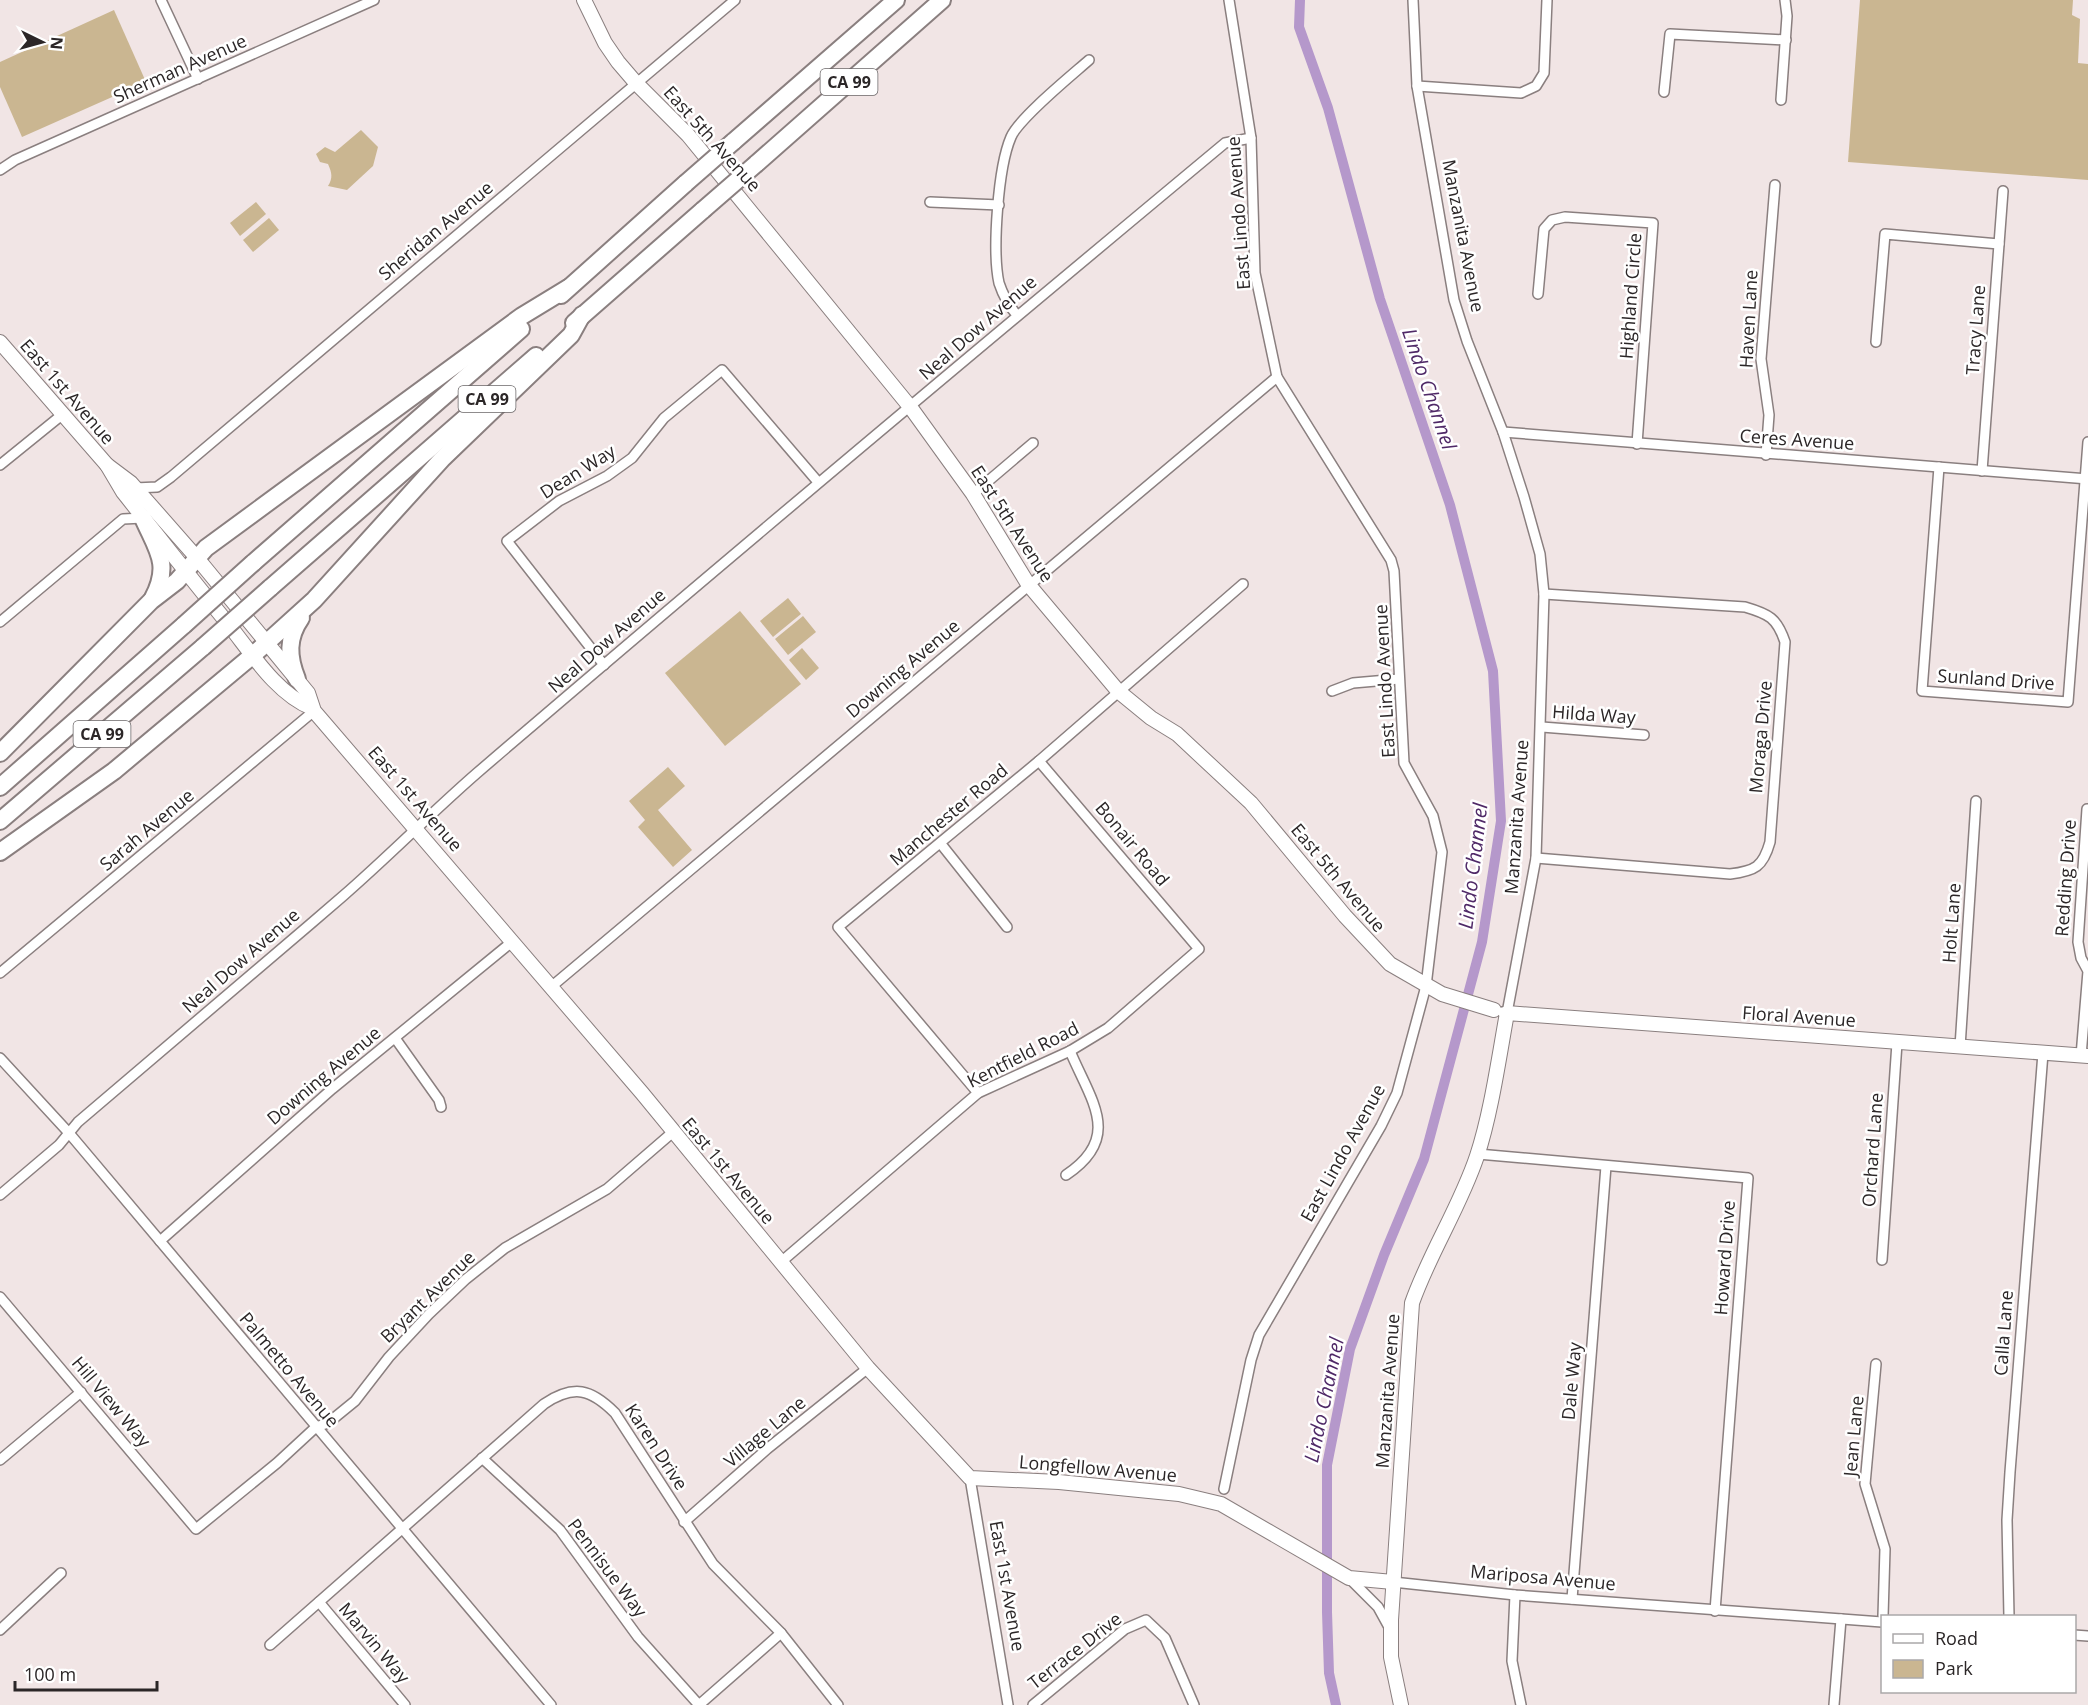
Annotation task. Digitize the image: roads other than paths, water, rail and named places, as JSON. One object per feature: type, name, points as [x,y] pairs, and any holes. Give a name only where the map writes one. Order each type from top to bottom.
[{"type":"highway","name":"CA 99","points":[[0,787],[896,0]]},
{"type":"highway","name":"CA 99","points":[[0,821],[203,648],[942,0]]},
{"type":"highway","points":[[0,753],[207,547],[513,323],[568,288]]},
{"type":"highway","points":[[0,852],[114,771],[253,656],[314,600],[442,459],[572,335],[582,315]]},
{"type":"highway","points":[[150,515],[163,569],[161,582],[151,601]]},
{"type":"highway","points":[[297,679],[290,656],[291,636],[314,600]]},
{"type":"street","points":[[161,0],[198,79]]},
{"type":"street","name":"Sherman Avenue","points":[[0,170],[15,160],[374,0]]},
{"type":"street","name":"East 5th Avenue","points":[[584,0],[605,43],[636,83],[688,135],[910,408],[973,494],[1028,584],[1118,691],[1151,718],[1177,734],[1251,802],[1370,945],[1390,964],[1442,994],[1501,1011]]},
{"type":"street","name":"Sheridan Avenue","points":[[157,487],[735,0]]},
{"type":"street","name":"East Lindo Avenue","points":[[1224,1489],[1251,1360],[1259,1335],[1389,1110],[1405,1066],[1426,986],[1442,852],[1433,816],[1404,763],[1396,582],[1391,560],[1277,377],[1255,273],[1251,138],[1229,0]]},
{"type":"street","name":"Manzanita Avenue","points":[[1401,1705],[1390,1657],[1412,1303],[1424,1270],[1467,1183],[1478,1154],[1501,1011],[1536,858],[1542,727],[1544,594],[1540,554],[1533,527],[1503,432],[1454,300],[1417,86],[1413,0]]},
{"type":"street","points":[[1417,86],[1521,93],[1536,86],[1544,73],[1547,0]]},
{"type":"street","points":[[1781,100],[1786,40],[1785,0]]},
{"type":"street","points":[[1664,92],[1670,34],[1786,40]]},
{"type":"street","points":[[1017,315],[1005,300],[997,270],[1002,174],[1012,135],[1043,102],[1089,60]]},
{"type":"street","name":"Neal Dow Avenue","points":[[0,1195],[69,1133],[78,1122],[343,896],[604,665],[818,482],[910,408],[1017,315],[1225,143],[1251,138]]},
{"type":"street","name":"Haven Lane","points":[[1766,454],[1769,416],[1761,358],[1775,185]]},
{"type":"street","name":"Tracy Lane","points":[[1982,471],[2003,191]]},
{"type":"street","points":[[930,202],[999,205]]},
{"type":"street","name":"Highland Circle","points":[[1538,294],[1544,229],[1552,220],[1565,217],[1653,223],[1637,444]]},
{"type":"street","points":[[1876,342],[1885,234],[1999,244]]},
{"type":"street","name":"East 1st Avenue","points":[[0,342],[150,515],[197,558],[308,693],[313,710]]},
{"type":"street","name":"Dean Way","points":[[604,665],[507,541],[559,501],[607,476],[632,458],[664,418],[722,370],[818,482]]},
{"type":"street","name":"Downing Avenue","points":[[551,987],[1277,377]]},
{"type":"street","points":[[0,465],[63,414]]},
{"type":"street","name":"Ceres Avenue","points":[[1503,432],[2086,479]]},
{"type":"street","points":[[2086,479],[2088,442]]},
{"type":"street","points":[[973,494],[1033,443]]},
{"type":"street","name":"Sunland Drive","points":[[1939,467],[1922,691],[2068,702],[2086,479]]},
{"type":"street","points":[[0,622],[123,519],[150,515],[157,487],[131,493],[123,519]]},
{"type":"street","name":"East 1st Avenue","points":[[150,515],[185,571],[253,656],[279,686],[313,710],[513,941],[868,1368],[970,1478],[1008,1705]]},
{"type":"street","name":"Manchester Road","points":[[978,1093],[838,927],[941,844],[1243,584]]},
{"type":"street","name":"Moraga Drive","points":[[1536,858],[1731,874],[1750,871],[1765,859],[1770,842],[1785,642],[1779,624],[1764,612],[1745,607],[1544,594]]},
{"type":"street","points":[[1332,691],[1353,683],[1399,679]]},
{"type":"street","name":"Sarah Avenue","points":[[0,973],[313,710]]},
{"type":"street","name":"Hilda Way","points":[[1542,727],[1644,735]]},
{"type":"street","name":"Bonair Road","points":[[1039,761],[1199,949]]},
{"type":"street","name":"Holt Lane","points":[[1960,1047],[1976,801]]},
{"type":"street","name":"Redding Drive","points":[[2085,1056],[2088,971],[2080,958],[2078,942],[2087,809]]},
{"type":"street","points":[[941,844],[1007,927]]},
{"type":"street","name":"Downing Avenue","points":[[160,1241],[395,1038],[513,941]]},
{"type":"street","name":"Kentfield Road","points":[[781,1262],[978,1093],[1070,1051],[1127,1013],[1199,949]]},
{"type":"street","name":"Floral Avenue","points":[[1501,1011],[2085,1056]]},
{"type":"street","points":[[395,1038],[439,1100],[441,1107]]},
{"type":"street","name":"Orchard Lane","points":[[1882,1260],[1898,1043]]},
{"type":"street","points":[[1066,1175],[1079,1166],[1093,1151],[1099,1128],[1092,1103],[1070,1051]]},
{"type":"street","name":"Calla Lane","points":[[2009,1615],[2010,1481],[2043,1053]]},
{"type":"street","name":"Palmetto Avenue","points":[[0,1058],[69,1133],[550,1705]]},
{"type":"street","name":"Bryant Avenue","points":[[196,1529],[277,1463],[316,1427],[328,1423],[356,1401],[389,1357],[466,1279],[505,1248],[607,1189],[673,1132]]},
{"type":"street","name":"Howard Drive","points":[[1478,1154],[1748,1178],[1715,1611]]},
{"type":"street","name":"Dale Way","points":[[1572,1599],[1606,1166]]},
{"type":"street","name":"Hill View Way","points":[[0,1297],[196,1529]]},
{"type":"street","name":"Jean Lane","points":[[1876,1364],[1865,1484],[1885,1549],[1883,1615]]},
{"type":"street","name":"Village Lane","points":[[684,1522],[767,1449],[868,1368]]},
{"type":"street","points":[[0,1460],[81,1392]]},
{"type":"street","name":"Karen Drive","points":[[270,1645],[482,1458],[556,1396],[575,1392],[593,1394],[615,1413],[638,1444],[684,1522],[713,1564],[781,1633],[838,1705]]},
{"type":"street","name":"Pennisue Way","points":[[482,1458],[560,1530],[638,1637],[699,1705]]},
{"type":"street","name":"Longfellow Avenue","points":[[970,1478],[1059,1482],[1179,1494],[1221,1504]]},
{"type":"street","name":"Mariposa Avenue","points":[[1221,1504],[1279,1540],[1349,1578],[1515,1595],[1881,1622]]},
{"type":"street","points":[[0,1630],[62,1573]]},
{"type":"street","points":[[1349,1578],[1378,1607],[1391,1631]]},
{"type":"street","points":[[1515,1595],[1512,1661],[1521,1705]]},
{"type":"street","name":"Marvin Way","points":[[318,1602],[405,1705]]},
{"type":"street","points":[[1834,1705],[1841,1619]]},
{"type":"street","name":"Terrace Drive","points":[[1033,1705],[1125,1629],[1146,1620],[1165,1638],[1194,1705]]},
{"type":"street","points":[[699,1705],[781,1633]]},
{"type":"waterway","name":"Lindo Channel","points":[[1300,0],[1299,27],[1328,108],[1380,299],[1450,505],[1493,671],[1501,821],[1482,942],[1424,1159],[1384,1255],[1350,1349],[1327,1465],[1329,1673],[1336,1705]]}]
